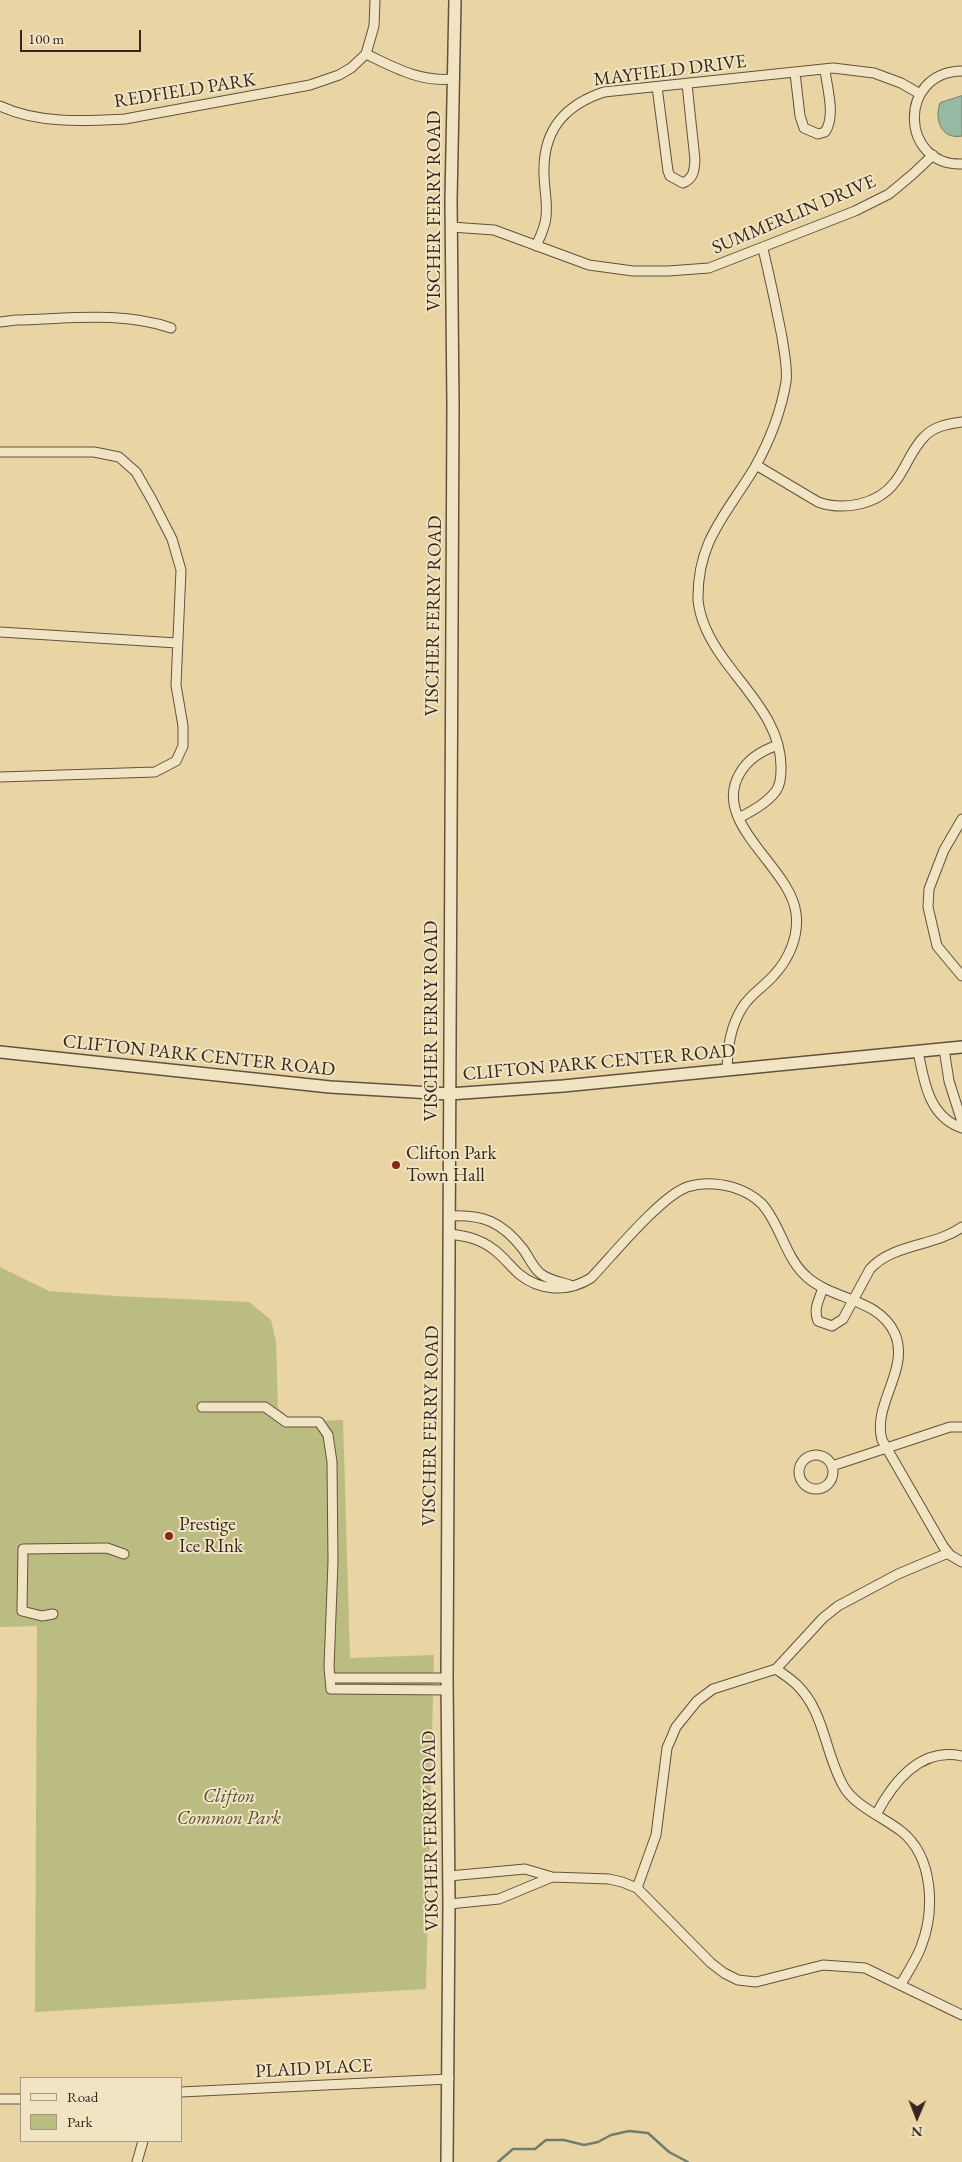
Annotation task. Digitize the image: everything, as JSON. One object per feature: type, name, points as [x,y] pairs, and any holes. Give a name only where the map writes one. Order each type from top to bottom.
[{"type":"street","points":[[375,0],[374,26],[366,54],[409,75],[437,80],[452,79]]},
{"type":"street","name":"VISCHER FERRY ROAD","points":[[447,2162],[449,2079],[447,1684],[453,416],[451,227],[452,79],[455,0]]},
{"type":"street","name":"REDFIELD PARK","points":[[0,106],[40,117],[95,121],[125,119],[310,85],[339,75],[366,54]]},
{"type":"street","name":"MAYFIELD DRIVE","points":[[536,246],[546,217],[544,166],[553,126],[564,114],[584,99],[604,92],[852,69],[874,73],[902,84],[920,94]]},
{"type":"street","points":[[795,73],[800,116],[804,128],[818,134],[825,132],[829,126],[830,106],[825,70]]},
{"type":"street","points":[[962,71],[939,76],[925,87],[914,110],[914,127],[921,142],[933,155],[950,162],[962,164]]},
{"type":"street","points":[[657,87],[668,171],[670,176],[683,183],[691,180],[695,160],[688,84]]},
{"type":"street","name":"SUMMERLIN DRIVE","points":[[451,227],[494,230],[589,265],[633,271],[708,268],[763,249],[855,211],[889,194],[933,155]]},
{"type":"street","points":[[739,818],[753,811],[776,791],[781,779],[782,760],[769,721],[714,647],[701,616],[698,602],[703,553],[714,532],[756,466],[769,438],[786,381],[785,356],[774,294],[763,249]]},
{"type":"street","points":[[0,322],[121,318],[142,319],[171,328]]},
{"type":"street","points":[[756,466],[818,502],[828,506],[853,506],[875,498],[894,483],[913,450],[924,436],[938,426],[962,422]]},
{"type":"street","points":[[0,452],[94,452],[119,458],[136,472],[172,539],[181,570],[176,685],[183,726],[183,746],[176,761],[155,772],[0,777]]},
{"type":"street","points":[[0,632],[177,643]]},
{"type":"street","points":[[727,1069],[730,1034],[736,1019],[754,993],[784,963],[796,930],[794,903],[784,882],[751,841],[739,818],[734,803],[735,780],[744,767],[754,757],[778,745]]},
{"type":"street","points":[[962,819],[944,850],[929,888],[928,907],[937,946],[962,976]]},
{"type":"street","name":"CLIFTON PARK CENTER ROAD","points":[[0,1052],[330,1088],[449,1094],[563,1086],[962,1047]]},
{"type":"street","points":[[944,1049],[949,1081],[962,1116],[962,1122]]},
{"type":"street","points":[[918,1051],[922,1072],[935,1109],[950,1124],[962,1128]]},
{"type":"street","points":[[450,1234],[470,1237],[484,1243],[504,1258],[518,1273],[539,1286],[551,1289],[572,1286],[591,1278],[673,1195],[687,1188],[710,1183],[736,1188],[754,1197],[773,1218],[788,1250],[802,1271],[823,1288],[854,1300],[882,1315],[895,1334],[897,1366],[880,1418],[880,1431],[886,1447],[948,1553],[962,1562]]},
{"type":"street","points":[[450,1216],[478,1216],[488,1219],[510,1234],[540,1273],[550,1279],[572,1286]]},
{"type":"street","points":[[823,1288],[816,1308],[816,1315],[818,1322],[832,1326],[844,1319],[870,1269],[876,1262],[900,1251],[941,1239],[962,1227]]},
{"type":"street","points":[[202,1407],[265,1407],[286,1422],[319,1422],[328,1435],[332,1462],[331,1689],[447,1684]]},
{"type":"street","points":[[832,1466],[950,1427],[962,1427]]},
{"type":"street","points":[[53,1614],[42,1616],[22,1611],[23,1548],[107,1548],[124,1554]]},
{"type":"street","points":[[637,1888],[656,1835],[667,1748],[676,1726],[697,1701],[713,1689],[776,1669],[823,1618],[838,1606],[898,1574],[948,1553]]},
{"type":"street","points":[[776,1669],[797,1684],[808,1698],[824,1730],[838,1777],[848,1794],[862,1805],[877,1813],[912,1842],[920,1856],[927,1876],[930,1898],[928,1922],[921,1948],[901,1984]]},
{"type":"street","points":[[331,1678],[447,1684]]},
{"type":"street","points":[[877,1813],[889,1791],[911,1767],[936,1756],[952,1754],[962,1756]]},
{"type":"street","points":[[449,1876],[526,1870],[552,1877],[609,1879],[622,1882],[637,1888],[711,1962],[724,1973],[738,1980],[756,1982],[823,1965],[865,1968],[962,2015]]},
{"type":"street","points":[[449,1904],[499,1899],[536,1886],[552,1877]]},
{"type":"street","name":"PLAID PLACE","points":[[182,2092],[449,2079]]},
{"type":"street","points":[[0,2099],[20,2099]]},
{"type":"street","points":[[138,2162],[143,2142]]},
{"type":"green space","name":"Clifton Common Park","points":[[0,1267],[49,1291],[249,1302],[271,1320],[276,1342],[278,1408],[294,1422],[343,1420],[350,1658],[434,1655],[426,1989],[35,2012],[37,1626],[0,1627]]},
{"type":"shaded area","points":[[962,96],[962,136],[949,135],[944,132],[939,122],[938,109],[940,103]]},
{"type":"waterway","points":[[498,2162],[513,2149],[535,2149],[546,2140],[564,2140],[584,2145],[598,2142],[611,2135],[629,2131],[648,2133],[669,2152],[688,2162]]},
{"type":"place","name":"Clifton Park Town Hall","points":[[396,1165]]},
{"type":"place","name":"Prestige Ice RInk","points":[[169,1536]]}]
